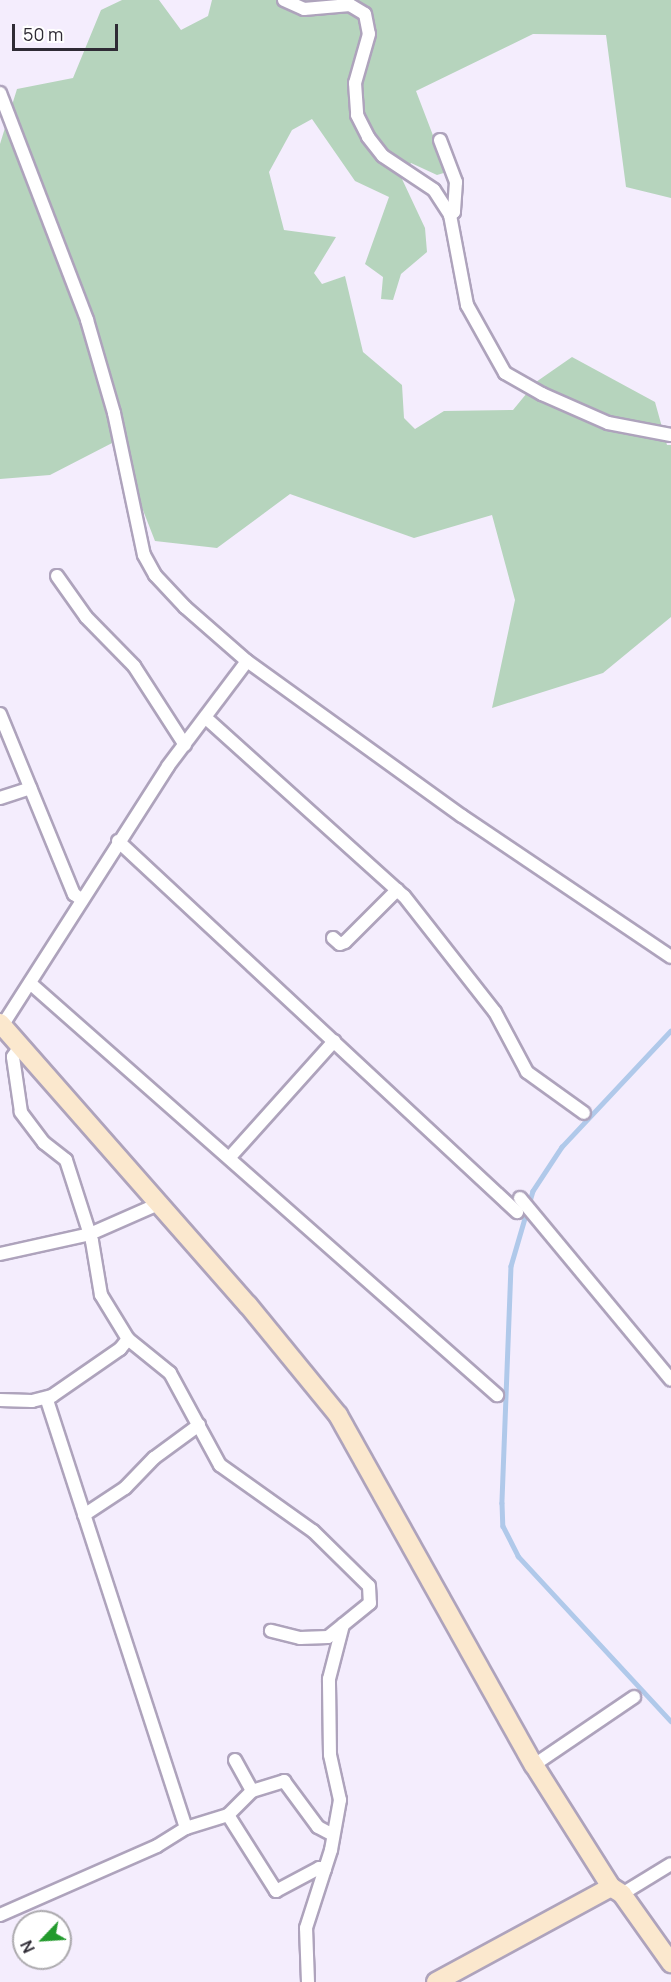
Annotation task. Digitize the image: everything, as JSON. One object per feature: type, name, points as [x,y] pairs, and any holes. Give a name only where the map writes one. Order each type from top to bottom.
[{"type":"street","points":[[284,0],[304,9],[350,5],[365,14],[369,34],[355,83],[357,115],[368,138],[383,156],[434,190],[450,215],[467,305],[505,373],[542,394],[608,423],[671,435]]},
{"type":"street","points":[[0,93],[87,320],[114,413],[144,555],[155,575],[184,607],[247,661],[462,816],[671,957]]},
{"type":"street","points":[[440,140],[456,182],[454,212],[450,215]]},
{"type":"street","points":[[57,576],[86,616],[134,666],[185,745]]},
{"type":"street","points":[[247,661],[118,841],[30,983],[1,1024],[312,1380],[338,1415],[534,1765],[617,1890],[671,1963]]},
{"type":"street","points":[[0,714],[74,894],[82,900]]},
{"type":"street","points":[[206,718],[397,890],[495,1012],[526,1072],[584,1113]]},
{"type":"street","points":[[0,798],[30,788]]},
{"type":"street","points":[[118,841],[517,1212]]},
{"type":"street","points":[[333,938],[340,944],[345,942],[397,890]]},
{"type":"street","points":[[30,983],[230,1157],[497,1395]]},
{"type":"street","points":[[230,1157],[334,1041]]},
{"type":"street","points":[[20,1046],[13,1057],[21,1112],[44,1143],[66,1160],[90,1234],[101,1294],[128,1340],[163,1365],[220,1465],[313,1530],[369,1586],[370,1603],[328,1637],[300,1638],[271,1632]]},
{"type":"street","points":[[520,1197],[671,1380]]},
{"type":"street","points":[[0,1254],[90,1234],[158,1204]]},
{"type":"street","points":[[0,1400],[46,1398],[120,1349],[128,1340]]},
{"type":"street","points":[[46,1398],[186,1828]]},
{"type":"street","points":[[84,1515],[125,1488],[154,1458],[199,1425]]},
{"type":"street","points":[[308,1982],[306,1928],[325,1870],[340,1800],[330,1755],[328,1679],[343,1625]]},
{"type":"street","points":[[534,1765],[634,1697]]},
{"type":"street","points":[[235,1760],[252,1791]]},
{"type":"street","points":[[0,1915],[157,1846],[186,1828],[228,1815],[252,1791],[284,1780],[318,1827],[331,1834]]},
{"type":"street","points":[[228,1815],[276,1891],[319,1868],[325,1870]]},
{"type":"street","points":[[436,1982],[671,1864]]},
{"type":"green space","points":[[122,0],[159,0],[181,30],[208,16],[212,0],[671,0],[671,198],[626,187],[606,35],[533,34],[416,91],[447,172],[437,175],[411,163],[402,179],[425,228],[427,252],[401,274],[393,300],[381,299],[383,277],[365,264],[389,197],[355,181],[312,119],[292,130],[269,172],[284,230],[336,237],[314,273],[322,284],[345,276],[363,352],[402,385],[404,418],[415,429],[444,411],[513,410],[536,382],[572,357],[655,402],[667,445],[671,445],[671,617],[603,673],[492,708],[515,600],[492,515],[414,538],[290,494],[217,548],[155,541],[116,441],[50,475],[0,479],[0,144],[17,89],[73,78],[101,10]]},
{"type":"waterway","points":[[671,1031],[562,1147],[533,1191],[511,1266],[502,1503],[503,1526],[518,1556],[671,1721]]}]
